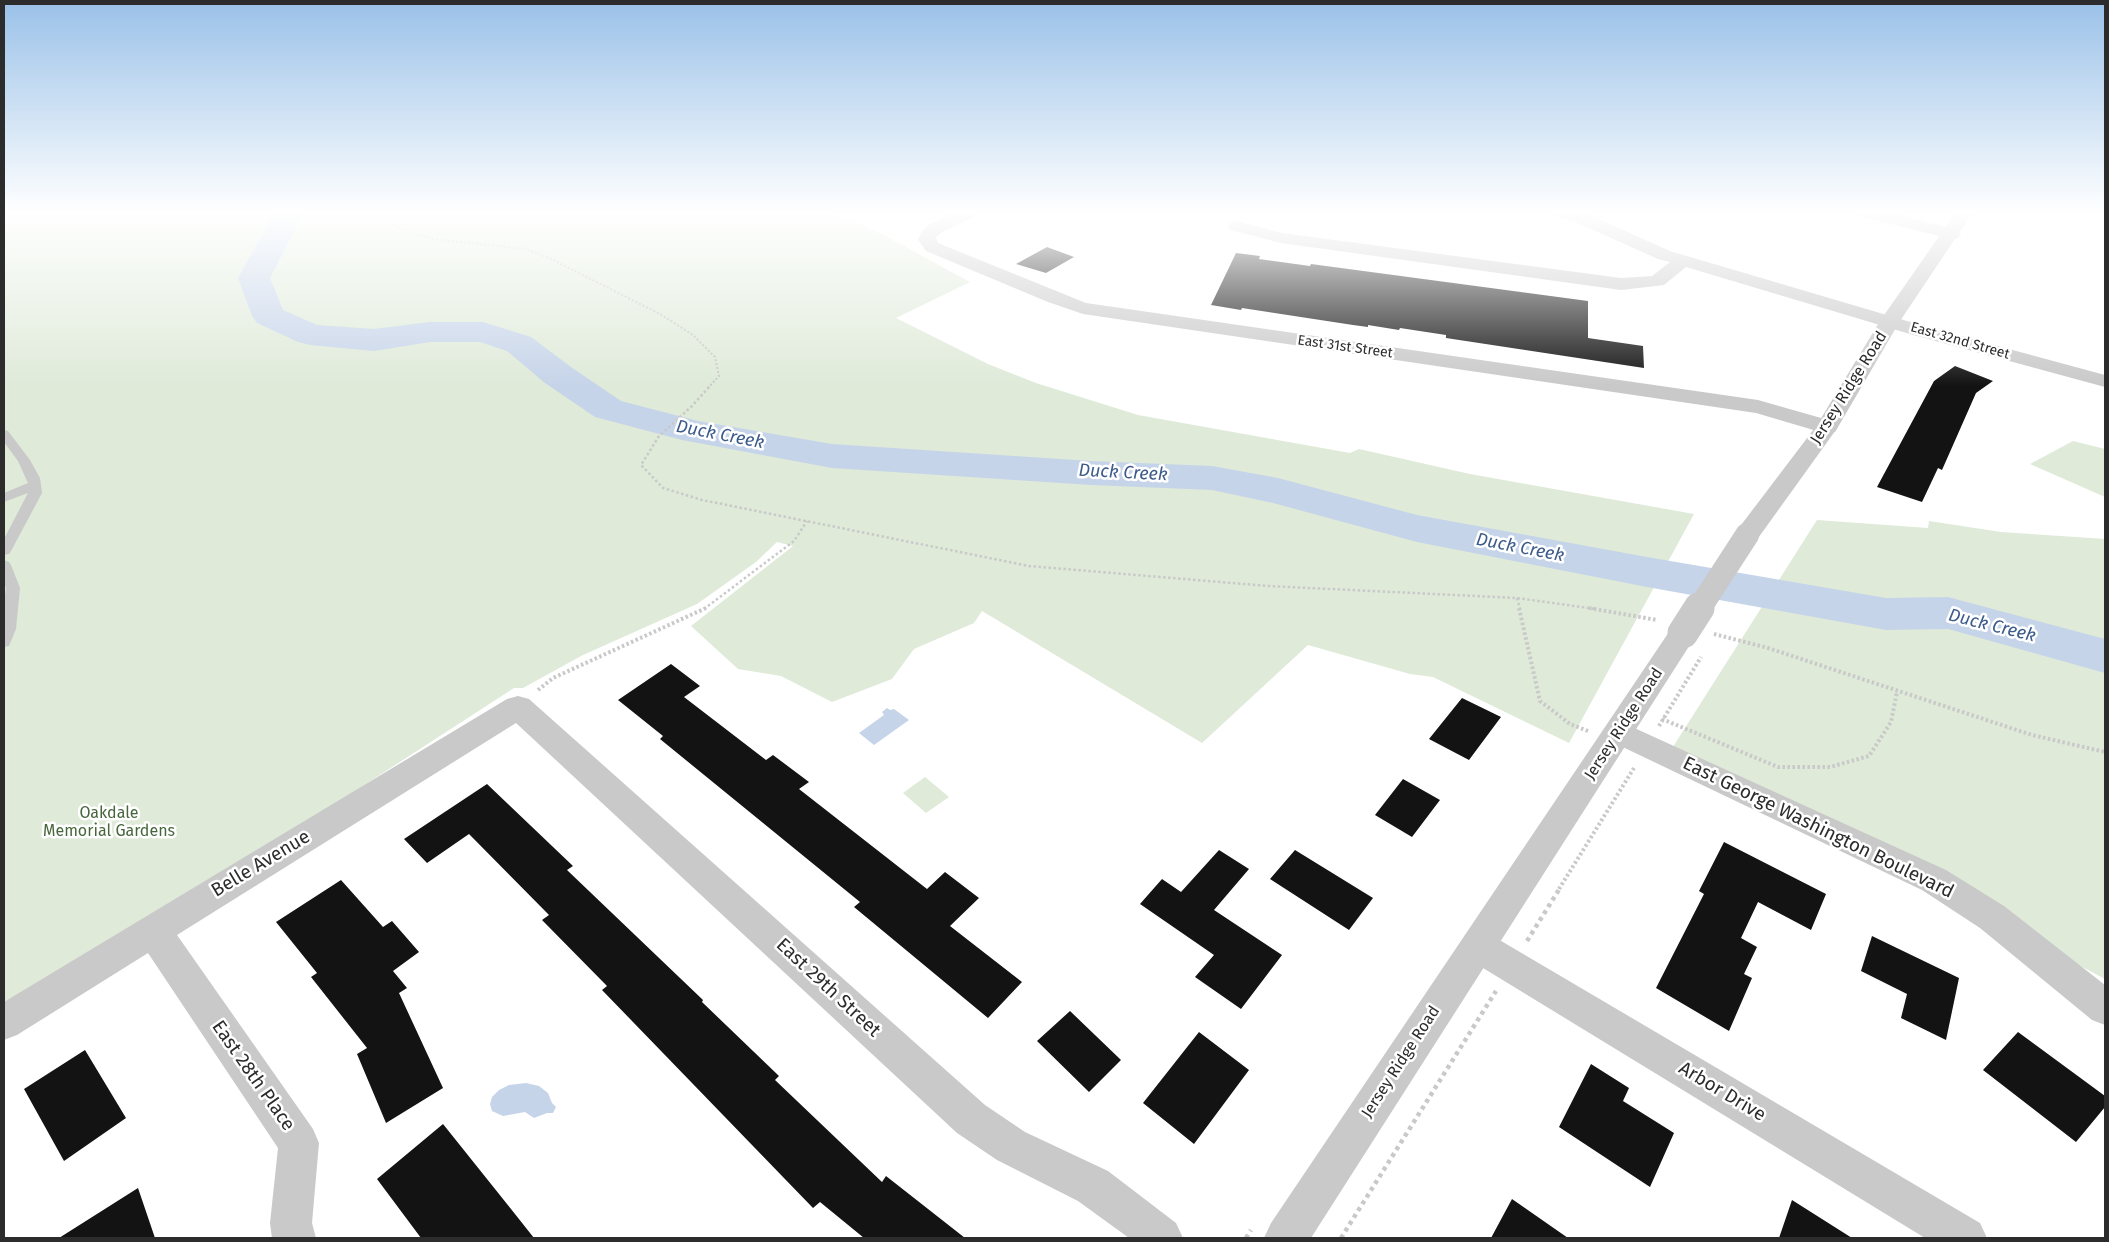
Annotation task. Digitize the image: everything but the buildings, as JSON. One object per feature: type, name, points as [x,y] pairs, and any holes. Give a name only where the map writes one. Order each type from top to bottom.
[{"type":"street","name":"East 31st Street","points":[[989,270],[1083,308],[1758,406],[1827,427]]},
{"type":"street","points":[[1517,270],[1621,284],[1657,281],[1671,270]]},
{"type":"street","name":"East 32nd Street","points":[[1714,270],[2105,382]]},
{"type":"street","name":"Jersey Ridge Road","points":[[1286,1238],[1622,728],[1684,629],[1747,535],[1827,427],[1890,321],[1926,270]]},
{"type":"street","name":"Belle Avenue","points":[[4,1022],[518,706]]},
{"type":"street","name":"East 29th Street","points":[[518,706],[971,1119],[1010,1146],[1093,1186],[1161,1238]]},
{"type":"street","name":"East George Washington Boulevard","points":[[1622,728],[1934,880],[1992,918],[2105,1008]]},
{"type":"street","name":"East 28th Place","points":[[153,930],[299,1143],[291,1223],[294,1238]]},
{"type":"street","name":"Arbor Drive","points":[[1478,946],[1965,1238]]},
{"type":"lane","points":[[4,434],[24,460],[34,478],[35,485],[35,493],[4,551]]},
{"type":"lane","points":[[4,498],[35,485]]},
{"type":"lane","points":[[4,565],[13,588],[8,629],[4,642]]},
{"type":"path","points":[[573,270],[660,314],[693,335],[715,357],[719,376],[692,406],[659,436],[641,465],[663,488],[702,500],[1029,566],[1268,586],[1517,598],[1572,605],[1768,648],[2032,736],[2105,752]]},
{"type":"path","points":[[518,706],[553,678],[705,609],[794,541],[807,521]]},
{"type":"path","points":[[1517,598],[1540,701],[1570,724],[1622,728],[1778,767],[1830,767],[1869,756],[1891,722],[1897,692]]},
{"type":"green space","name":"Oakdale Memorial Gardens","points":[[4,270],[948,270],[970,282],[896,318],[988,364],[1036,383],[1138,415],[1350,453],[1359,449],[1470,474],[1694,514],[1569,743],[1433,677],[1410,674],[1308,645],[1202,743],[982,611],[974,623],[914,649],[892,679],[832,702],[781,676],[738,669],[691,626],[793,546],[777,542],[756,562],[697,604],[583,655],[523,688],[514,688],[261,852],[4,1010]]},
{"type":"green space","points":[[2073,441],[2105,449],[2105,497],[2030,464]]},
{"type":"green space","points":[[1817,520],[1928,528],[1929,521],[2001,532],[2105,539],[2105,979],[1671,750]]},
{"type":"green space","points":[[925,777],[949,797],[926,813],[903,793]]},
{"type":"water","points":[[887,708],[890,710],[894,709],[909,720],[874,745],[859,733],[884,715],[882,712]]},
{"type":"water","points":[[526,1083],[539,1086],[548,1093],[556,1107],[553,1113],[547,1113],[534,1118],[525,1112],[503,1116],[492,1111],[490,1104],[492,1097],[499,1090],[509,1085]]},
{"type":"waterway","name":"Duck Creek","points":[[258,270],[254,278],[269,316],[310,335],[374,340],[430,332],[483,332],[519,344],[558,375],[608,409],[696,432],[832,456],[1091,473],[1212,478],[1278,491],[1417,528],[1647,572],[1886,614],[1948,613],[2105,656]]}]
